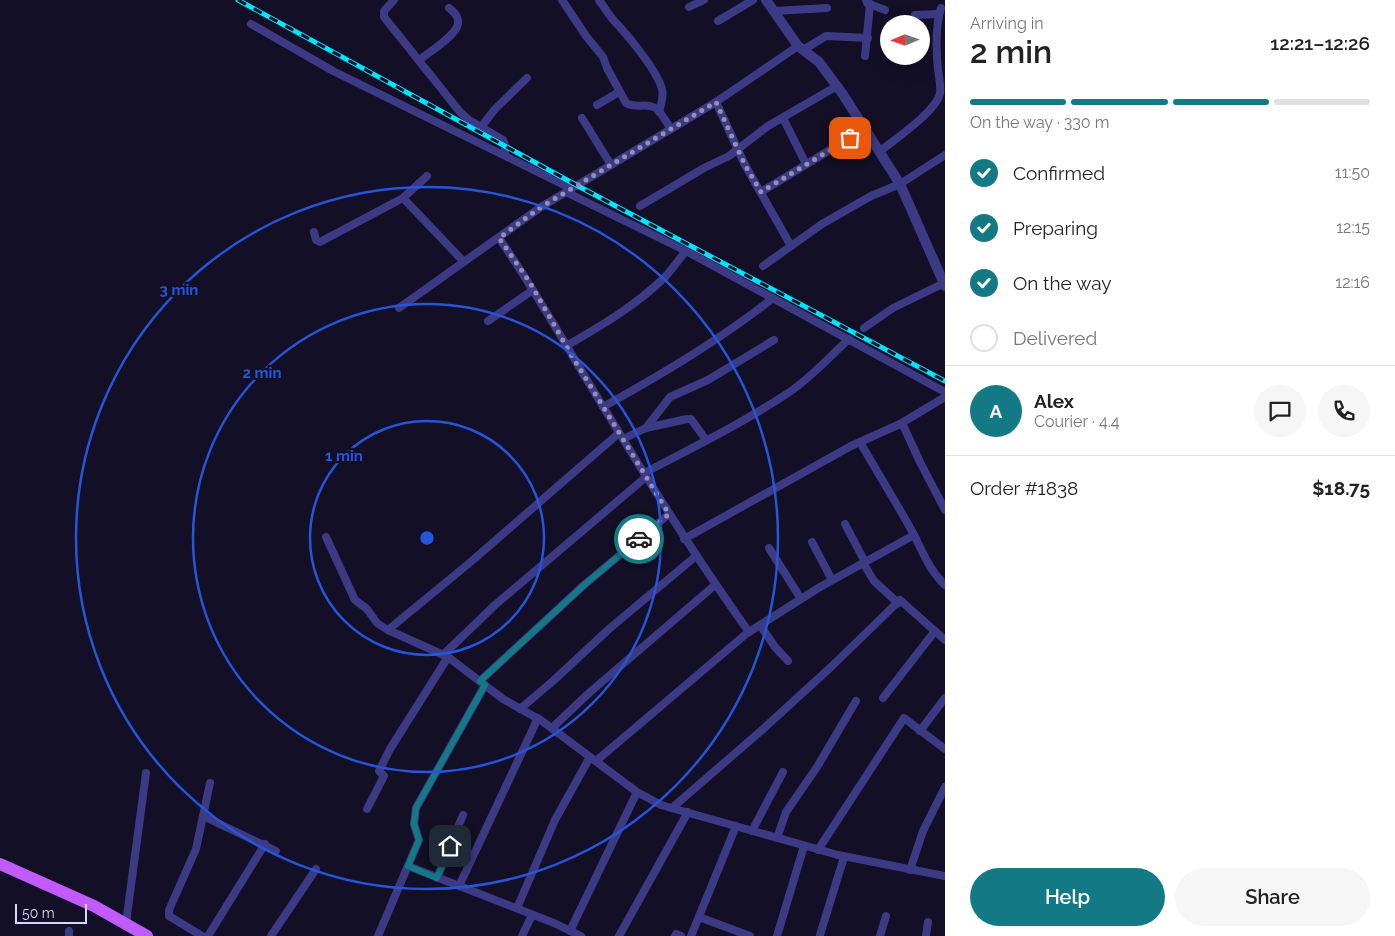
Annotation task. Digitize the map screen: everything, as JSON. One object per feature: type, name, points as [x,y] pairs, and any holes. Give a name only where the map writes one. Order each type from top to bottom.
[{"type":"main road","points":[[0,864],[94,906],[147,936]]},
{"type":"street","points":[[394,0],[384,11],[384,17],[460,112],[503,140],[505,155]]},
{"type":"street","points":[[562,0],[586,36],[603,57],[626,103],[631,106],[650,106],[659,112],[671,130]]},
{"type":"street","points":[[599,0],[617,25],[625,31],[655,73],[662,87],[663,94],[659,112]]},
{"type":"street","points":[[689,7],[704,0]]},
{"type":"street","points":[[718,21],[753,0]]},
{"type":"street","points":[[766,0],[800,48],[819,62],[837,86],[900,184],[944,285],[893,308],[864,328]]},
{"type":"street","points":[[865,56],[868,38],[868,2],[884,10]]},
{"type":"street","points":[[419,60],[456,31],[459,22],[456,14],[449,8]]},
{"type":"street","points":[[774,11],[827,8]]},
{"type":"street","points":[[879,152],[926,114],[935,104],[940,94],[937,35],[941,8],[915,14]]},
{"type":"street","points":[[251,24],[333,71],[505,155],[569,191],[686,250],[945,392]]},
{"type":"street","points":[[399,308],[541,207],[671,130],[800,48],[826,36],[868,38]]},
{"type":"street","points":[[481,127],[495,109],[527,78]]},
{"type":"street","points":[[640,206],[704,168],[729,156],[768,126],[837,86]]},
{"type":"street","points":[[597,105],[619,92]]},
{"type":"street","points":[[716,102],[745,165],[791,246]]},
{"type":"street","points":[[582,118],[612,165]]},
{"type":"street","points":[[783,118],[806,164]]},
{"type":"street","points":[[761,192],[864,129]]},
{"type":"street","points":[[764,266],[840,214],[871,196],[900,184],[945,155]]},
{"type":"street","points":[[314,232],[316,240],[320,242],[403,198],[428,176]]},
{"type":"street","points":[[403,198],[464,262]]},
{"type":"street","points":[[499,238],[534,290],[684,539],[748,632]]},
{"type":"street","points":[[566,346],[638,301],[666,276],[686,250]]},
{"type":"street","points":[[488,321],[534,290]]},
{"type":"street","points":[[603,407],[674,367],[773,298]]},
{"type":"street","points":[[367,809],[384,776],[379,771],[445,656],[502,599],[645,475],[788,393],[803,382],[849,339]]},
{"type":"street","points":[[646,428],[670,397],[708,380],[774,340]]},
{"type":"street","points":[[684,539],[945,397]]},
{"type":"street","points":[[388,630],[621,436],[646,428],[691,419],[706,440]]},
{"type":"street","points":[[902,422],[945,510]]},
{"type":"street","points":[[860,442],[914,535],[925,560],[938,579],[945,585]]},
{"type":"street","points":[[378,936],[419,840],[414,824],[416,808],[482,683],[584,585],[669,514]]},
{"type":"street","points":[[845,524],[874,581],[898,603]]},
{"type":"street","points":[[517,908],[555,820],[593,759],[748,632],[832,580],[914,535]]},
{"type":"street","points":[[326,537],[355,600],[367,609],[377,623],[445,656],[502,699],[538,718],[637,792],[661,805],[818,850],[844,857],[945,876]]},
{"type":"street","points":[[812,542],[832,580]]},
{"type":"street","points":[[769,548],[801,599]]},
{"type":"street","points":[[520,709],[608,630],[696,556]]},
{"type":"street","points":[[552,728],[589,693],[715,585]]},
{"type":"street","points":[[672,808],[762,730],[900,600],[945,640]]},
{"type":"street","points":[[760,625],[775,647],[788,661]]},
{"type":"street","points":[[883,698],[935,632]]},
{"type":"street","points":[[920,731],[945,698]]},
{"type":"street","points":[[778,838],[786,812],[817,767],[856,702]]},
{"type":"street","points":[[459,886],[538,718]]},
{"type":"street","points":[[818,850],[904,718],[945,749]]},
{"type":"street","points":[[752,831],[783,772]]},
{"type":"street","points":[[126,923],[146,773]]},
{"type":"street","points":[[199,935],[169,916],[169,910],[196,849],[210,783]]},
{"type":"street","points":[[910,870],[923,831],[945,787]]},
{"type":"street","points":[[408,866],[517,908],[575,934],[637,792]]},
{"type":"street","points":[[619,936],[688,812]]},
{"type":"street","points":[[437,878],[463,815]]},
{"type":"street","points":[[203,816],[276,851]]},
{"type":"street","points":[[691,936],[736,826]]},
{"type":"street","points":[[208,936],[264,844]]},
{"type":"street","points":[[777,936],[804,846]]},
{"type":"street","points":[[820,935],[844,857]]},
{"type":"street","points":[[271,936],[316,869]]},
{"type":"street","points":[[522,936],[532,915]]},
{"type":"street","points":[[880,936],[886,916]]},
{"type":"street","points":[[699,917],[750,936]]},
{"type":"street","points":[[926,936],[928,922]]},
{"type":"street","points":[[675,936],[676,934],[681,936]]},
{"type":"railway","points":[[238,0],[578,186],[945,381]]},
{"type":"way so far","points":[[639,539],[669,514],[572,356],[529,281],[499,238],[541,207],[716,102],[745,165],[761,192],[850,138]]},
{"type":"route","points":[[450,846],[437,878],[408,866],[419,840],[414,824],[416,808],[485,685],[480,681],[584,585],[639,539]]}]
